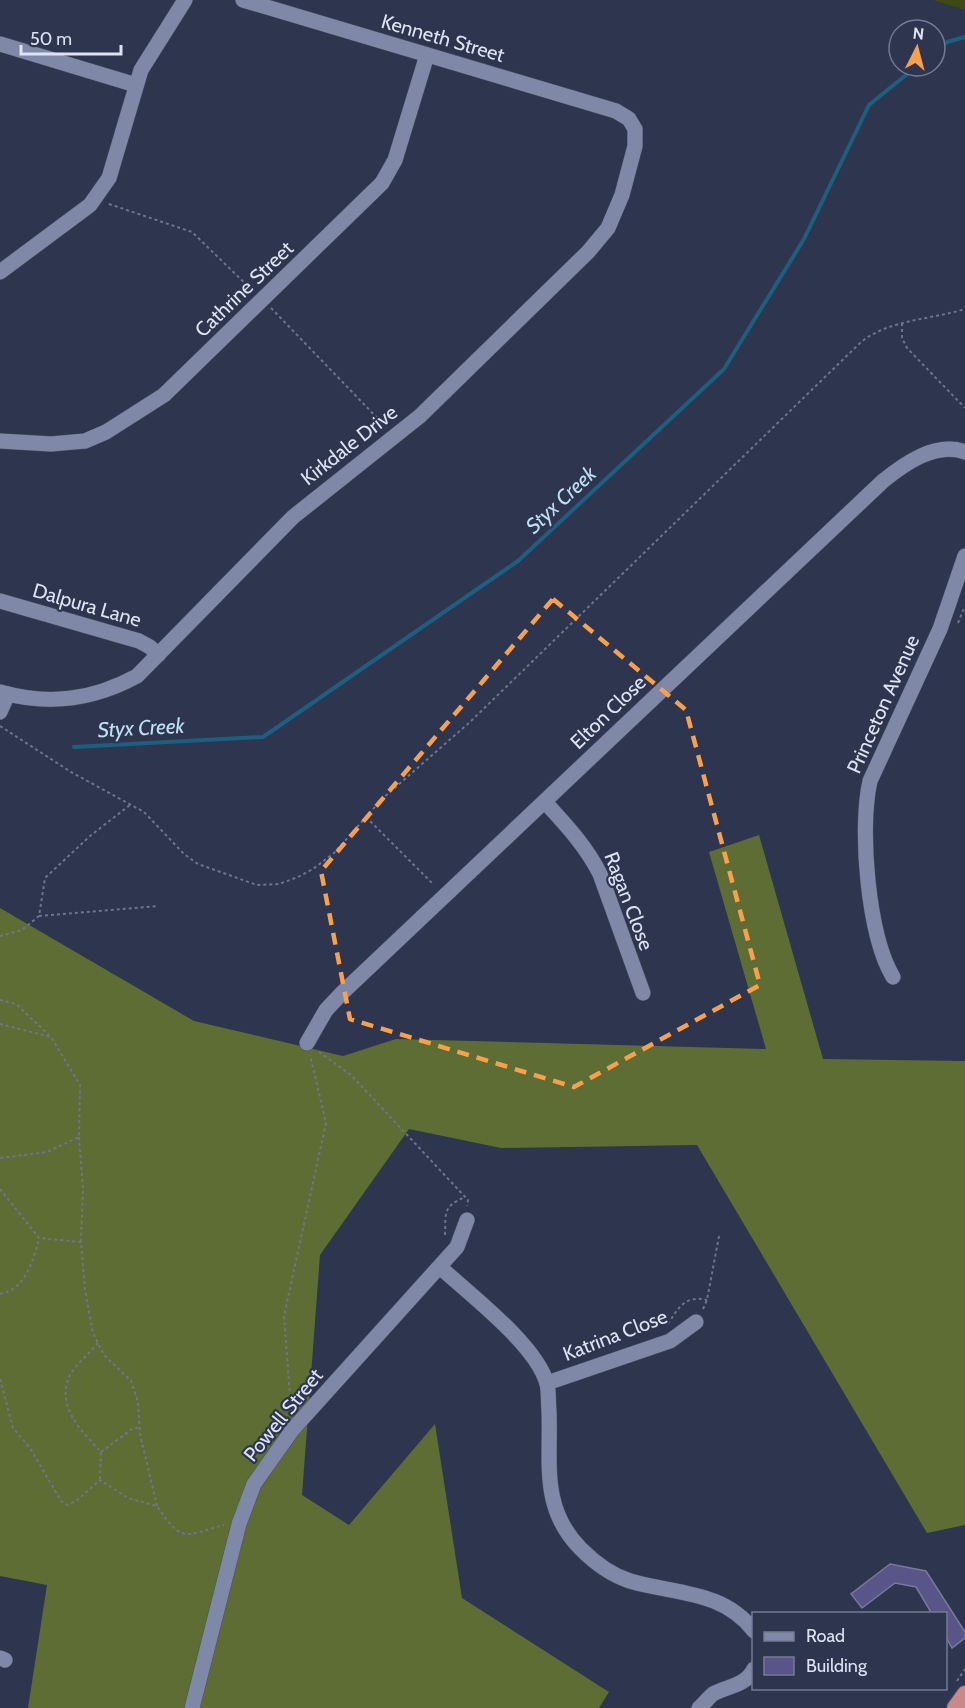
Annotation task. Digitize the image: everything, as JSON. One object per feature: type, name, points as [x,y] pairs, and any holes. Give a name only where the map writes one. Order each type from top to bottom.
[{"type":"highway","points":[[955,1708],[965,1694]]},
{"type":"street","points":[[0,272],[95,199],[109,178],[141,70],[185,0]]},
{"type":"street","name":"Kenneth Street","points":[[243,0],[599,105],[629,119]]},
{"type":"street","points":[[0,44],[136,85]]},
{"type":"street","name":"Cathrine Street","points":[[0,441],[51,444],[85,441],[106,432],[164,395],[374,193],[390,172],[427,55]]},
{"type":"street","name":"Kirkdale Drive","points":[[4,693],[48,702],[110,691],[137,676],[293,517],[394,436],[470,368],[588,252],[608,228],[622,195],[637,137],[629,119]]},
{"type":"street","name":"Elton Close","points":[[307,1043],[326,1010],[883,480],[923,455],[948,449],[965,452]]},
{"type":"street","name":"Princeton Avenue","points":[[893,977],[883,960],[878,939],[864,827],[864,806],[870,781],[940,628],[964,565]]},
{"type":"street","name":"Dalpura Lane","points":[[0,601],[139,641],[150,647],[158,656]]},
{"type":"street","points":[[0,712],[4,693]]},
{"type":"street","name":"Ragan Close","points":[[545,802],[580,840],[600,874],[643,993]]},
{"type":"street","name":"Powell Street","points":[[192,1708],[239,1524],[254,1484],[293,1429],[457,1246],[467,1220]]},
{"type":"street","points":[[440,1267],[513,1333],[533,1358],[547,1383],[548,1473],[551,1499],[563,1526],[579,1548],[602,1567],[630,1581],[703,1595],[727,1607],[746,1621],[752,1630]]},
{"type":"street","name":"Katrina Close","points":[[547,1383],[670,1341],[696,1322]]},
{"type":"street","points":[[699,1708],[714,1694],[730,1688],[750,1676],[752,1671]]},
{"type":"path","points":[[95,199],[192,232],[263,300],[394,436]]},
{"type":"path","points":[[0,726],[71,772],[151,817],[194,862],[246,883],[262,886],[284,882],[314,869],[334,853],[391,790],[470,722],[860,343],[880,329],[936,318],[965,309]]},
{"type":"path","points":[[902,323],[902,338],[906,348],[965,408]]},
{"type":"path","points":[[953,629],[965,606]]},
{"type":"path","points":[[39,916],[45,878],[90,836],[130,804]]},
{"type":"path","points":[[366,817],[438,888]]},
{"type":"path","points":[[0,936],[22,930],[39,916],[158,906]]},
{"type":"path","points":[[0,1000],[16,1004],[51,1037],[80,1085],[79,1137],[83,1189],[81,1242],[85,1290],[93,1333],[104,1355],[131,1381],[138,1402],[140,1427],[157,1506],[172,1528],[193,1536],[214,1528],[239,1524]]},
{"type":"path","points":[[0,1024],[51,1037]]},
{"type":"path","points":[[293,1429],[284,1316],[326,1123],[307,1043]]},
{"type":"path","points":[[307,1043],[351,1074],[468,1200],[467,1220]]},
{"type":"path","points":[[0,1158],[47,1152],[79,1137]]},
{"type":"path","points":[[0,1189],[39,1238],[81,1242]]},
{"type":"path","points":[[696,1322],[707,1300],[719,1236]]},
{"type":"path","points":[[0,1294],[10,1292],[28,1274],[39,1238]]},
{"type":"path","points":[[665,1329],[685,1300],[692,1298],[707,1300]]},
{"type":"path","points":[[0,1379],[13,1428],[30,1448],[61,1500],[67,1505],[76,1501],[100,1480],[101,1452],[73,1421],[65,1398],[70,1375],[98,1343]]},
{"type":"path","points":[[101,1452],[132,1429],[140,1427]]},
{"type":"path","points":[[100,1480],[128,1498],[157,1506]]},
{"type":"highlighted area","points":[[553,599],[686,710],[760,985],[574,1087],[350,1019],[321,871]]},
{"type":"green space","points":[[933,0],[965,0],[965,10]]},
{"type":"green space","points":[[759,835],[823,1059],[965,1061],[965,1525],[927,1533],[697,1145],[501,1148],[409,1129],[320,1255],[302,1495],[349,1525],[435,1424],[462,1598],[609,1692],[599,1708],[28,1708],[47,1585],[0,1576],[0,908],[194,1021],[343,1056],[396,1039],[766,1049],[709,852]]},
{"type":"building","points":[[890,1564],[926,1571],[965,1632],[965,1638],[952,1648],[947,1639],[947,1612],[931,1612],[916,1587],[895,1583],[862,1608],[851,1594]]},
{"type":"waterway","name":"Styx Creek","points":[[947,42],[965,37]]},
{"type":"waterway","name":"Styx Creek","points":[[74,747],[263,737],[518,561],[724,369],[804,239],[869,105],[902,78]]}]
